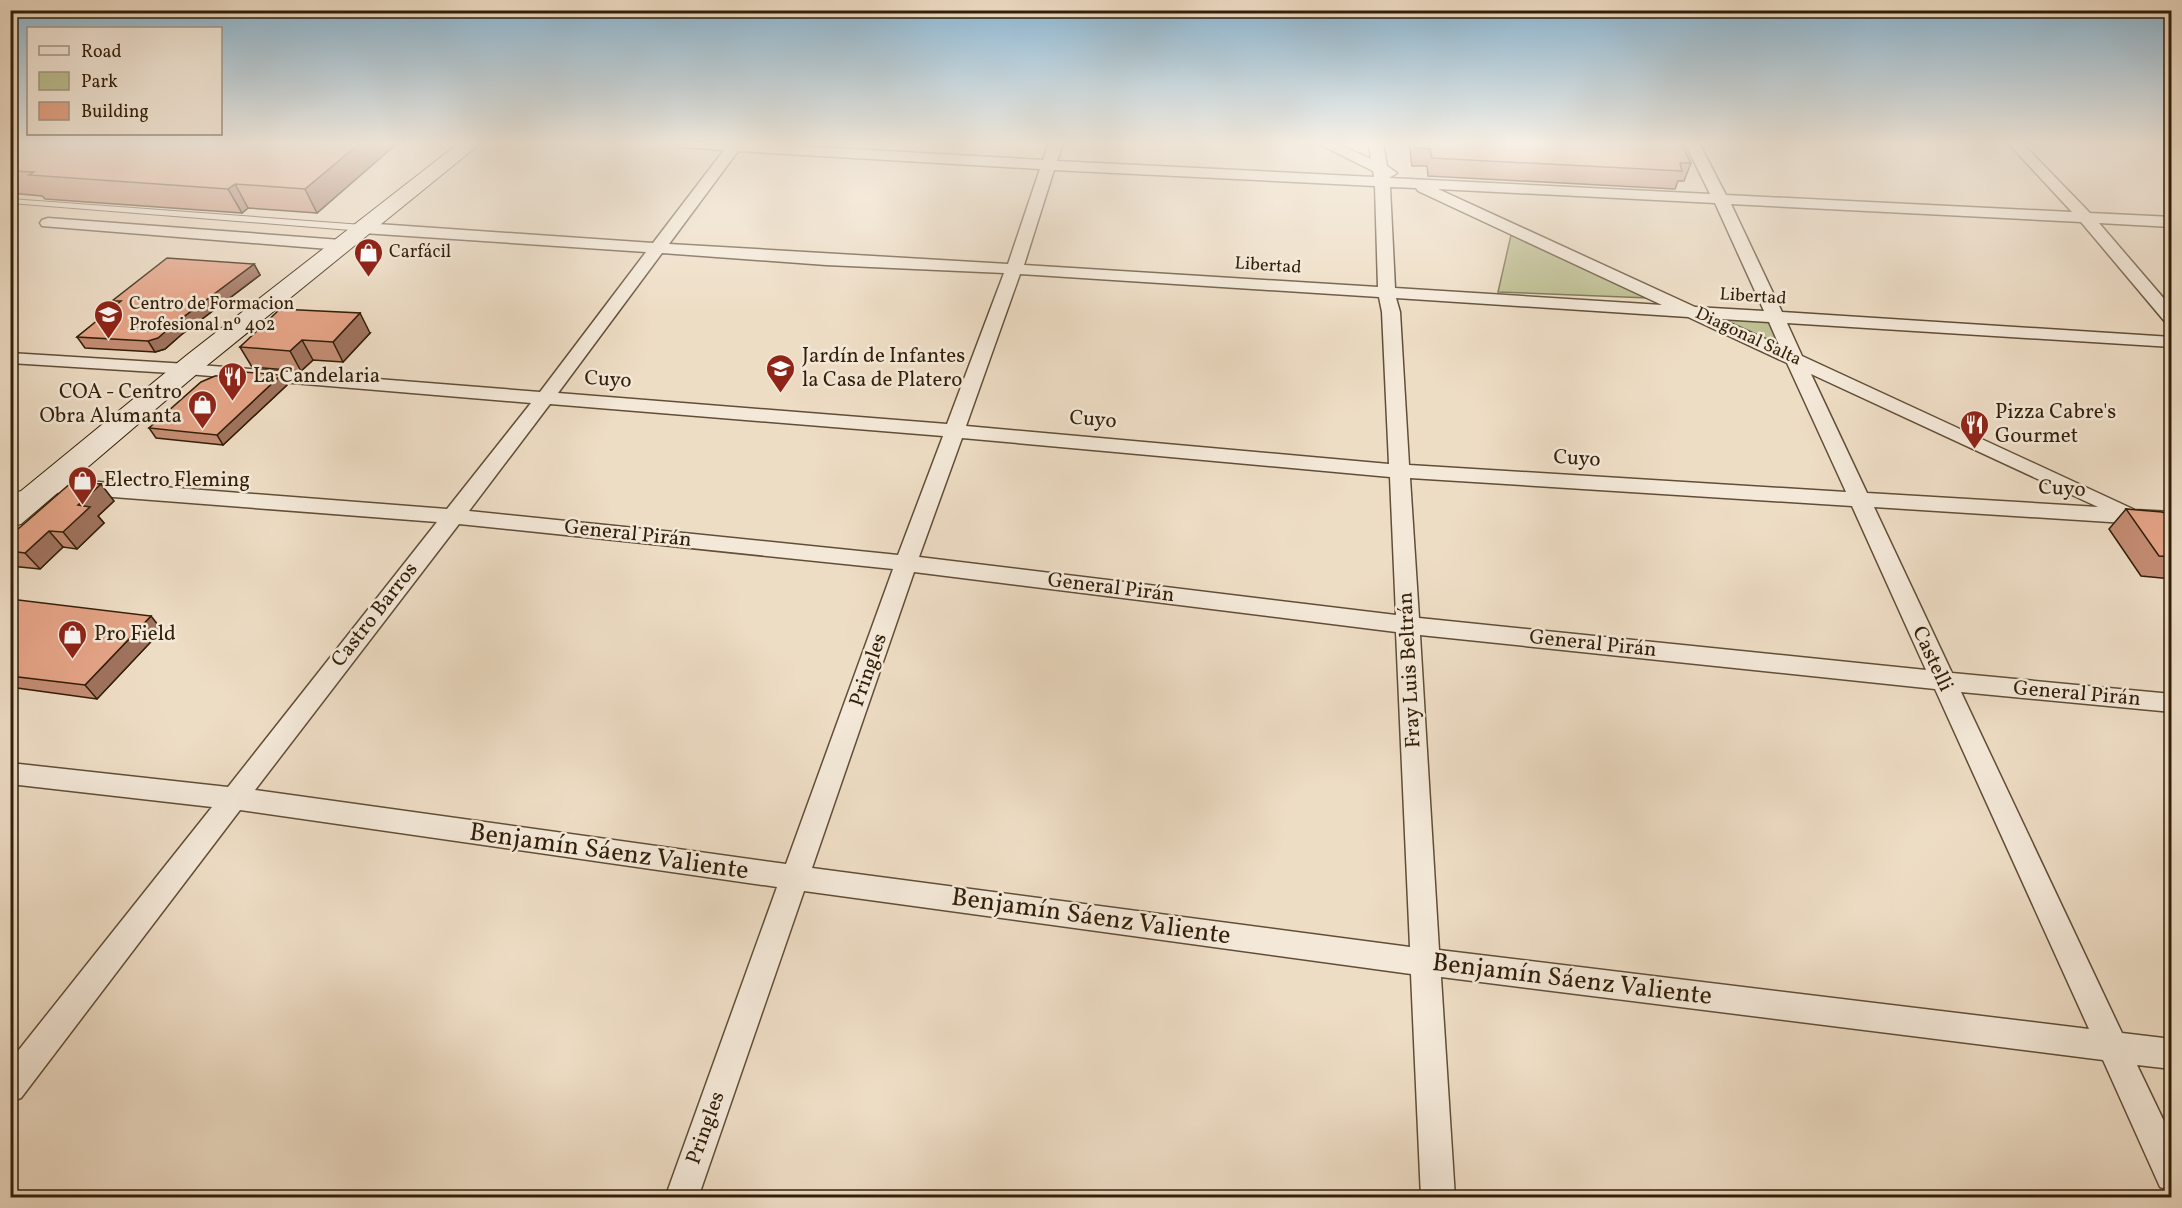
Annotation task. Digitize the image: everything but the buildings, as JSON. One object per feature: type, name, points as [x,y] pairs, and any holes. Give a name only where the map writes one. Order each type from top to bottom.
[{"type":"main road","points":[[10,517],[31,492],[399,199]]},
{"type":"street","name":"Castro Barros","points":[[10,1086],[544,399],[694,199]]},
{"type":"street","name":"Pringles","points":[[681,1197],[1037,199]]},
{"type":"street","name":"Fray Luis Beltrán","points":[[1382,199],[1438,1197]]},
{"type":"street","name":"Diagonal Salta","points":[[1448,199],[2172,532]]},
{"type":"street","points":[[1710,199],[2172,222]]},
{"type":"street","points":[[2069,199],[2172,319]]},
{"type":"street","name":"Castelli","points":[[1721,200],[2172,1175]]},
{"type":"street","points":[[48,223],[341,245]]},
{"type":"street","name":"Libertad","points":[[363,228],[658,247],[826,261],[1014,268],[1387,294],[2172,342]]},
{"type":"street","name":"Cuyo","points":[[10,358],[187,369],[954,431],[1399,471],[2172,519]]},
{"type":"street","name":"General Pirán","points":[[31,492],[452,516],[906,563],[1407,625],[2172,703]]},
{"type":"street","name":"Benjamín Sáenz Valiente","points":[[10,773],[232,798],[796,878],[1425,962],[2172,1054]]},
{"type":"lane","points":[[10,201],[363,228]]},
{"type":"green space","points":[[1511,235],[1649,298],[1498,292]]},
{"type":"green space","points":[[1692,312],[1776,318],[1795,359]]},
{"type":"place","name":"Carfácil","points":[[368,278]]},
{"type":"place","name":"Centro de Formacion Profesional nº 402","points":[[108,340]]},
{"type":"place","name":"Jardín de Infantes la Casa de Platero","points":[[781,394]]},
{"type":"place","name":"La Candelaria","points":[[232,402]]},
{"type":"place","name":"COA - Centro Obra Alumanta","points":[[203,430]]},
{"type":"place","name":"Pizza Cabre's Gourmet","points":[[1974,450]]},
{"type":"place","name":"Electro Fleming","points":[[83,506]]},
{"type":"place","name":"Pro Field","points":[[73,660]]}]
